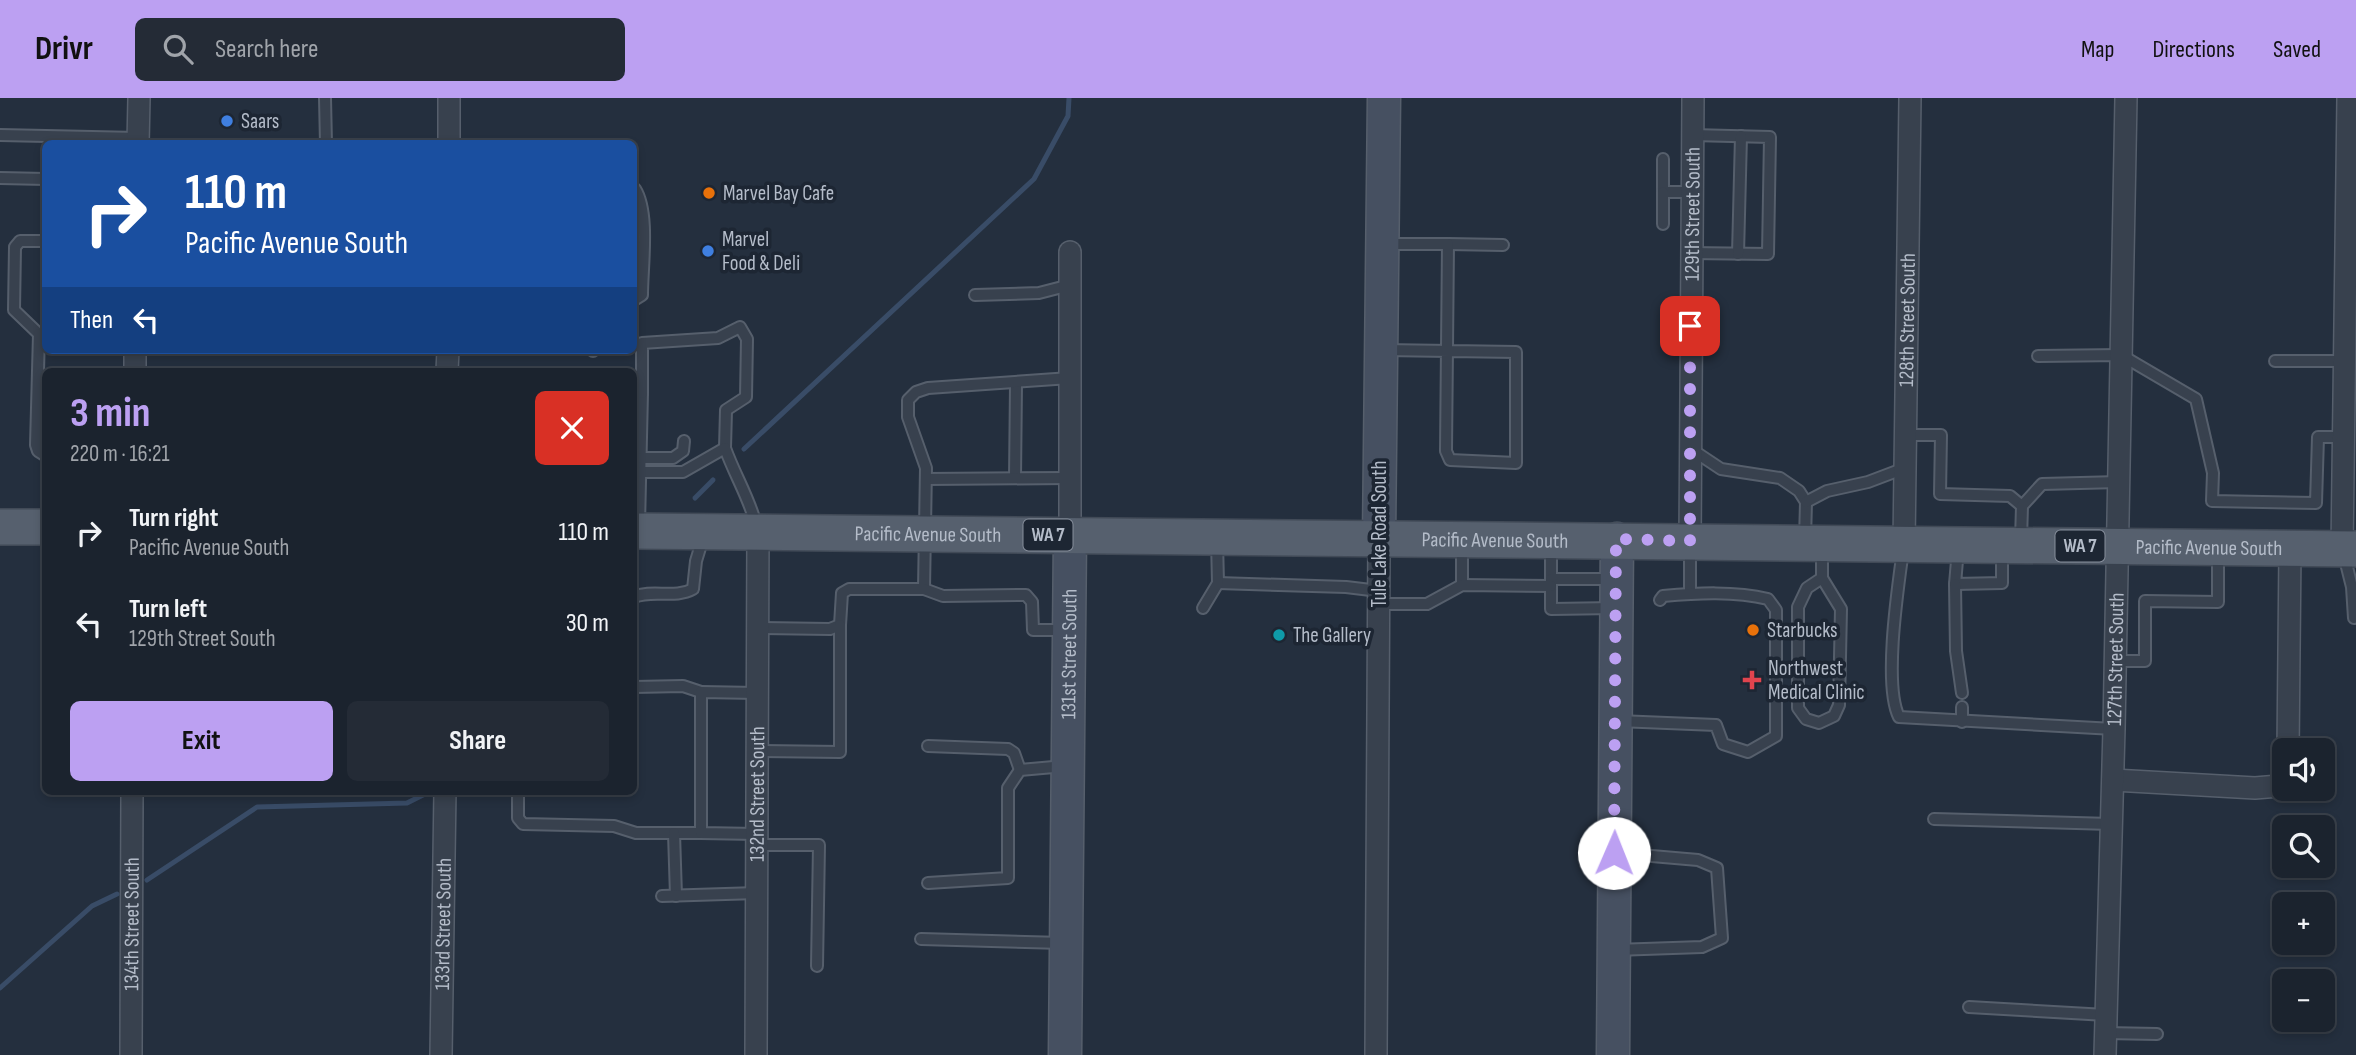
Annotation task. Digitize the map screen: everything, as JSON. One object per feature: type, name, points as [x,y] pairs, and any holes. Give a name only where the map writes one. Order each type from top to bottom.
[{"type":"main road","points":[[0,527],[42,527]]},
{"type":"main road","name":"Pacific Avenue South","points":[[637,531],[1616,539],[2349,549]]},
{"type":"street","points":[[138,140],[139,98]]},
{"type":"street","points":[[449,98],[449,140]]},
{"type":"street","name":"Tule Lake Road South","points":[[1376,1055],[1384,98]]},
{"type":"street","name":"129th Street South","points":[[1690,541],[1693,98]]},
{"type":"street","name":"128th Street South","points":[[1904,544],[1910,98]]},
{"type":"street","name":"127th Street South","points":[[2105,1055],[2116,661],[2126,98]]},
{"type":"street","points":[[2348,98],[2345,360],[2350,403],[2344,437],[2349,549]]},
{"type":"street","name":"131st Street South","points":[[1065,1055],[1070,252]]},
{"type":"street","name":"132nd Street South","points":[[756,1055],[758,532]]},
{"type":"street","points":[[1613,1055],[1616,539]]},
{"type":"street","points":[[2288,738],[2290,550]]},
{"type":"street","points":[[2113,780],[2255,788],[2272,787]]},
{"type":"street","name":"134th Street South","points":[[131,1055],[132,795]]},
{"type":"street","name":"133rd Street South","points":[[441,1055],[444,795]]},
{"type":"lane","points":[[325,98],[326,140]]},
{"type":"lane","points":[[0,135],[115,140]]},
{"type":"lane","points":[[1690,253],[1768,254],[1770,136],[1692,135]]},
{"type":"lane","points":[[1738,254],[1741,136]]},
{"type":"lane","points":[[1663,159],[1663,224]]},
{"type":"lane","points":[[0,178],[42,179]]},
{"type":"lane","points":[[637,192],[642,201],[642,295],[637,298]]},
{"type":"lane","points":[[1663,192],[1691,192]]},
{"type":"lane","points":[[42,241],[20,241],[15,247],[14,310],[42,334],[36,444],[38,452],[42,454]]},
{"type":"lane","points":[[1383,244],[1503,244]]},
{"type":"lane","points":[[1381,350],[1446,351],[1516,352],[1516,463],[1450,460],[1446,451],[1446,351],[1448,244]]},
{"type":"lane","points":[[975,295],[1039,293],[1070,285]]},
{"type":"lane","points":[[637,516],[641,458],[638,393],[642,343],[718,338],[740,327],[747,339],[746,397],[726,410],[726,448],[737,480],[750,499],[758,532]]},
{"type":"lane","points":[[2038,356],[2121,355],[2196,399],[2213,473],[2212,501],[2316,503],[2318,437],[2344,437]]},
{"type":"lane","points":[[2276,361],[2345,360]]},
{"type":"lane","points":[[924,589],[926,468],[908,417],[908,400],[928,388],[1016,384],[1070,378]]},
{"type":"lane","points":[[1014,478],[1016,384]]},
{"type":"lane","points":[[1906,435],[1941,435],[1940,494],[2010,496],[2022,506]]},
{"type":"lane","points":[[641,458],[673,458],[683,451],[684,441]]},
{"type":"lane","points":[[640,472],[683,472],[726,448]]},
{"type":"lane","points":[[1690,449],[1721,469],[1780,478],[1799,491],[1806,502],[1822,578],[1841,609],[1839,705],[1834,716],[1819,723],[1806,719],[1798,708],[1798,607],[1808,588],[1822,578]]},
{"type":"lane","points":[[1806,502],[1827,491],[1868,482],[1905,468]]},
{"type":"lane","points":[[926,479],[1070,478]]},
{"type":"lane","points":[[1955,584],[2002,583],[2022,506],[2042,484],[2119,482]]},
{"type":"lane","points":[[637,596],[643,593],[679,593],[693,589],[696,561],[705,532]]},
{"type":"lane","points":[[1203,608],[1218,583],[1217,537]]},
{"type":"lane","points":[[1462,538],[1462,585]]},
{"type":"lane","points":[[1551,539],[1551,609],[1616,594]]},
{"type":"lane","points":[[1690,541],[1690,594]]},
{"type":"lane","points":[[1904,544],[1896,598],[1894,707],[1899,717],[2114,729]]},
{"type":"lane","points":[[1958,545],[1955,584],[1956,651],[1962,693]]},
{"type":"lane","points":[[2116,661],[2145,661],[2145,601],[2218,602],[2218,549]]},
{"type":"lane","points":[[2349,549],[2354,618]]},
{"type":"lane","points":[[1218,583],[1346,587],[1379,598],[1427,604],[1462,585],[1551,582],[1616,594]]},
{"type":"lane","points":[[757,751],[840,752],[840,625],[842,593],[849,589],[924,589],[943,596],[1026,595],[1032,603],[1033,629],[1069,630]]},
{"type":"lane","points":[[1615,722],[1716,725],[1723,744],[1748,752],[1765,745],[1776,736],[1776,610],[1768,599],[1690,594],[1663,596],[1660,600]]},
{"type":"lane","points":[[758,628],[830,629],[840,625]]},
{"type":"lane","points":[[637,687],[683,686],[701,692],[757,693]]},
{"type":"lane","points":[[701,692],[701,833]]},
{"type":"lane","points":[[1962,707],[1962,722]]},
{"type":"lane","points":[[928,746],[1008,749],[1014,753],[1020,770]]},
{"type":"lane","points":[[1020,770],[1068,765]]},
{"type":"lane","points":[[928,883],[1008,878],[1008,788],[1020,770]]},
{"type":"lane","points":[[518,795],[518,818],[523,824],[614,825],[636,833],[701,833],[819,845],[817,966]]},
{"type":"lane","points":[[1934,819],[2111,824]]},
{"type":"lane","points":[[674,833],[676,896]]},
{"type":"lane","points":[[1614,853],[1698,860],[1717,868],[1722,938],[1702,947],[1614,950]]},
{"type":"lane","points":[[662,896],[757,893]]},
{"type":"lane","points":[[921,939],[1066,943]]},
{"type":"lane","points":[[1969,1007],[2105,1024],[2157,1034]]},
{"type":"waterway","points":[[744,449],[1034,179],[1068,116],[1069,98]]},
{"type":"waterway","points":[[695,498],[713,480]]},
{"type":"waterway","points":[[147,880],[257,807],[407,803],[423,795]]},
{"type":"waterway","points":[[0,988],[92,906],[117,894]]},
{"type":"place","name":"Saars","points":[[227,121]]},
{"type":"place","name":"Marvel Bay Cafe","points":[[709,193]]},
{"type":"place","name":"Marvel Food & Deli","points":[[708,251]]},
{"type":"place","name":"Starbucks","points":[[1753,630]]},
{"type":"place","name":"The Gallery","points":[[1279,635]]},
{"type":"place","name":"Northwest Medical Clinic","points":[[1752,680]]},
{"type":"route","points":[[1614,853],[1616,539],[1690,541],[1690,326]]}]
